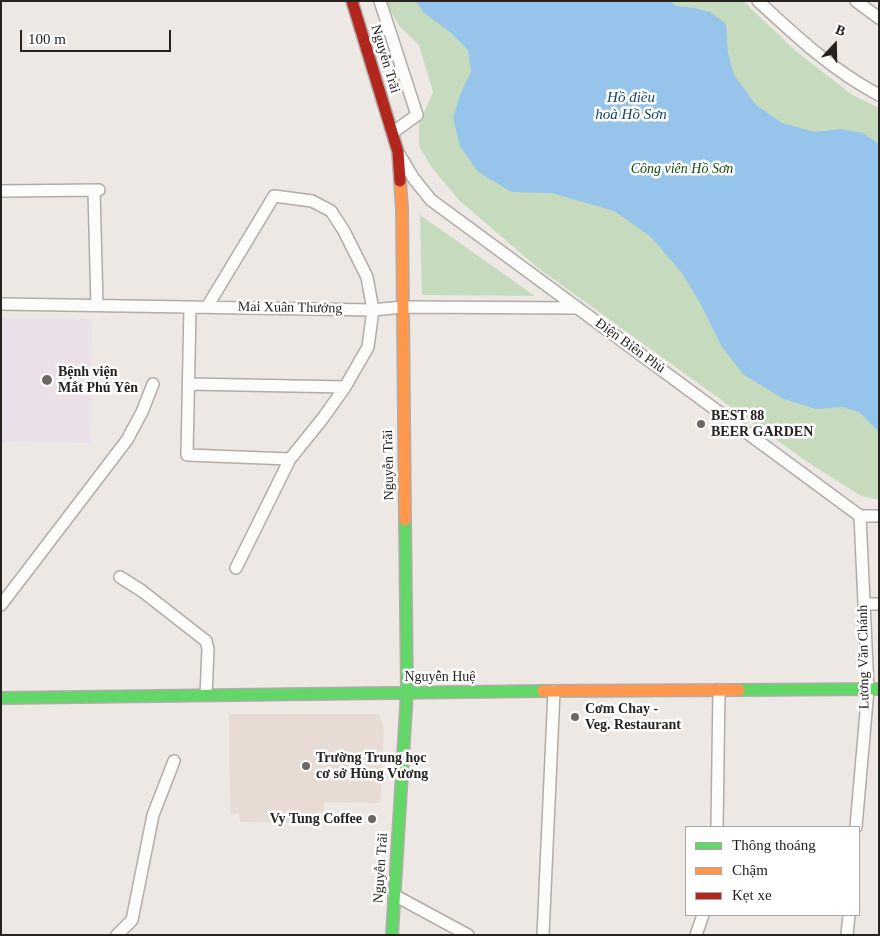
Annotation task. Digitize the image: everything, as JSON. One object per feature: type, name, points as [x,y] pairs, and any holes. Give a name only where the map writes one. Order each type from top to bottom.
[{"type":"street","name":"Nguyễn Trãi","points":[[352,1],[398,152],[402,208],[407,692],[392,935]]},
{"type":"street","points":[[380,1],[417,115],[392,133]]},
{"type":"street","points":[[758,1],[809,48],[862,87],[879,95]]},
{"type":"street","points":[[856,1],[879,18]]},
{"type":"street","name":"Điện Biên Phủ","points":[[398,152],[414,179],[431,200],[860,516]]},
{"type":"street","points":[[1,191],[98,191],[97,305]]},
{"type":"street","points":[[207,307],[274,196],[312,201],[331,211],[344,231],[367,277],[374,310],[368,347],[345,387],[290,459],[236,568]]},
{"type":"street","name":"Mai Xuân Thưởng","points":[[1,304],[374,310],[402,307],[578,308]]},
{"type":"street","points":[[190,307],[188,455],[290,459]]},
{"type":"street","points":[[1,605],[127,440],[142,412],[153,384]]},
{"type":"street","points":[[189,384],[345,387]]},
{"type":"street","points":[[860,516],[879,516]]},
{"type":"street","name":"Lương Văn Chánh","points":[[856,826],[873,689],[864,604],[860,516]]},
{"type":"street","points":[[120,576],[206,641],[208,649],[206,695]]},
{"type":"street","points":[[864,604],[879,604]]},
{"type":"street","name":"Nguyễn Huệ","points":[[1,698],[407,692],[873,689]]},
{"type":"street","points":[[717,826],[719,690]]},
{"type":"street","points":[[543,935],[554,691]]},
{"type":"street","points":[[117,935],[132,920],[153,815],[174,761]]},
{"type":"street","points":[[394,895],[468,935]]},
{"type":"street","points":[[696,935],[703,916]]},
{"type":"street","points":[[847,935],[849,916]]},
{"type":"shaded area","name":"Bệnh viện Mắt Phú Yên","points":[[1,318],[92,319],[91,443],[1,442]]},
{"type":"shaded area","name":"Trường Trung học cơ sở Hùng Vương","points":[[229,714],[379,714],[384,730],[380,803],[324,802],[324,823],[240,822],[239,814],[230,814]]},
{"type":"green space","name":"Hồ điều hoà Hồ Sơn","points":[[387,1],[743,1],[796,51],[851,94],[879,108],[879,500],[861,496],[806,461],[538,268],[460,201],[432,168],[419,146],[419,124],[433,92],[419,45],[400,27],[389,9]]},
{"type":"green space","points":[[420,215],[535,296],[422,295]]},
{"type":"water","name":"Hồ điều hoà Hồ Sơn","points":[[416,1],[670,1],[676,6],[710,12],[726,24],[728,53],[734,75],[756,105],[782,123],[815,132],[840,129],[863,133],[879,144],[879,432],[859,412],[842,407],[816,409],[784,399],[744,375],[722,347],[682,273],[650,236],[614,211],[552,193],[512,192],[478,172],[460,146],[453,118],[461,92],[471,72],[468,50],[450,32],[423,12]]},
{"type":"traffic: fast","points":[[392,935],[407,692],[405,520]]},
{"type":"traffic: fast","points":[[739,690],[879,689]]},
{"type":"traffic: fast","points":[[1,698],[543,691]]},
{"type":"traffic: slow","points":[[400,181],[402,208],[405,520]]},
{"type":"traffic: slow","points":[[543,691],[739,690]]},
{"type":"traffic: jam","points":[[352,1],[398,152],[400,181]]},
{"type":"place","name":"Bệnh viện Mắt Phú Yên","points":[[47,380]]},
{"type":"place","name":"BEST 88 BEER GARDEN","points":[[701,424]]},
{"type":"place","name":"Cơm Chay - Veg. Restaurant","points":[[575,717]]},
{"type":"place","name":"Trường Trung học cơ sở Hùng Vương","points":[[306,766]]},
{"type":"place","name":"Vy Tung Coffee","points":[[372,819]]},
{"type":"park label","name":"Công viên Hồ Sơn","points":[[682,169]]}]
